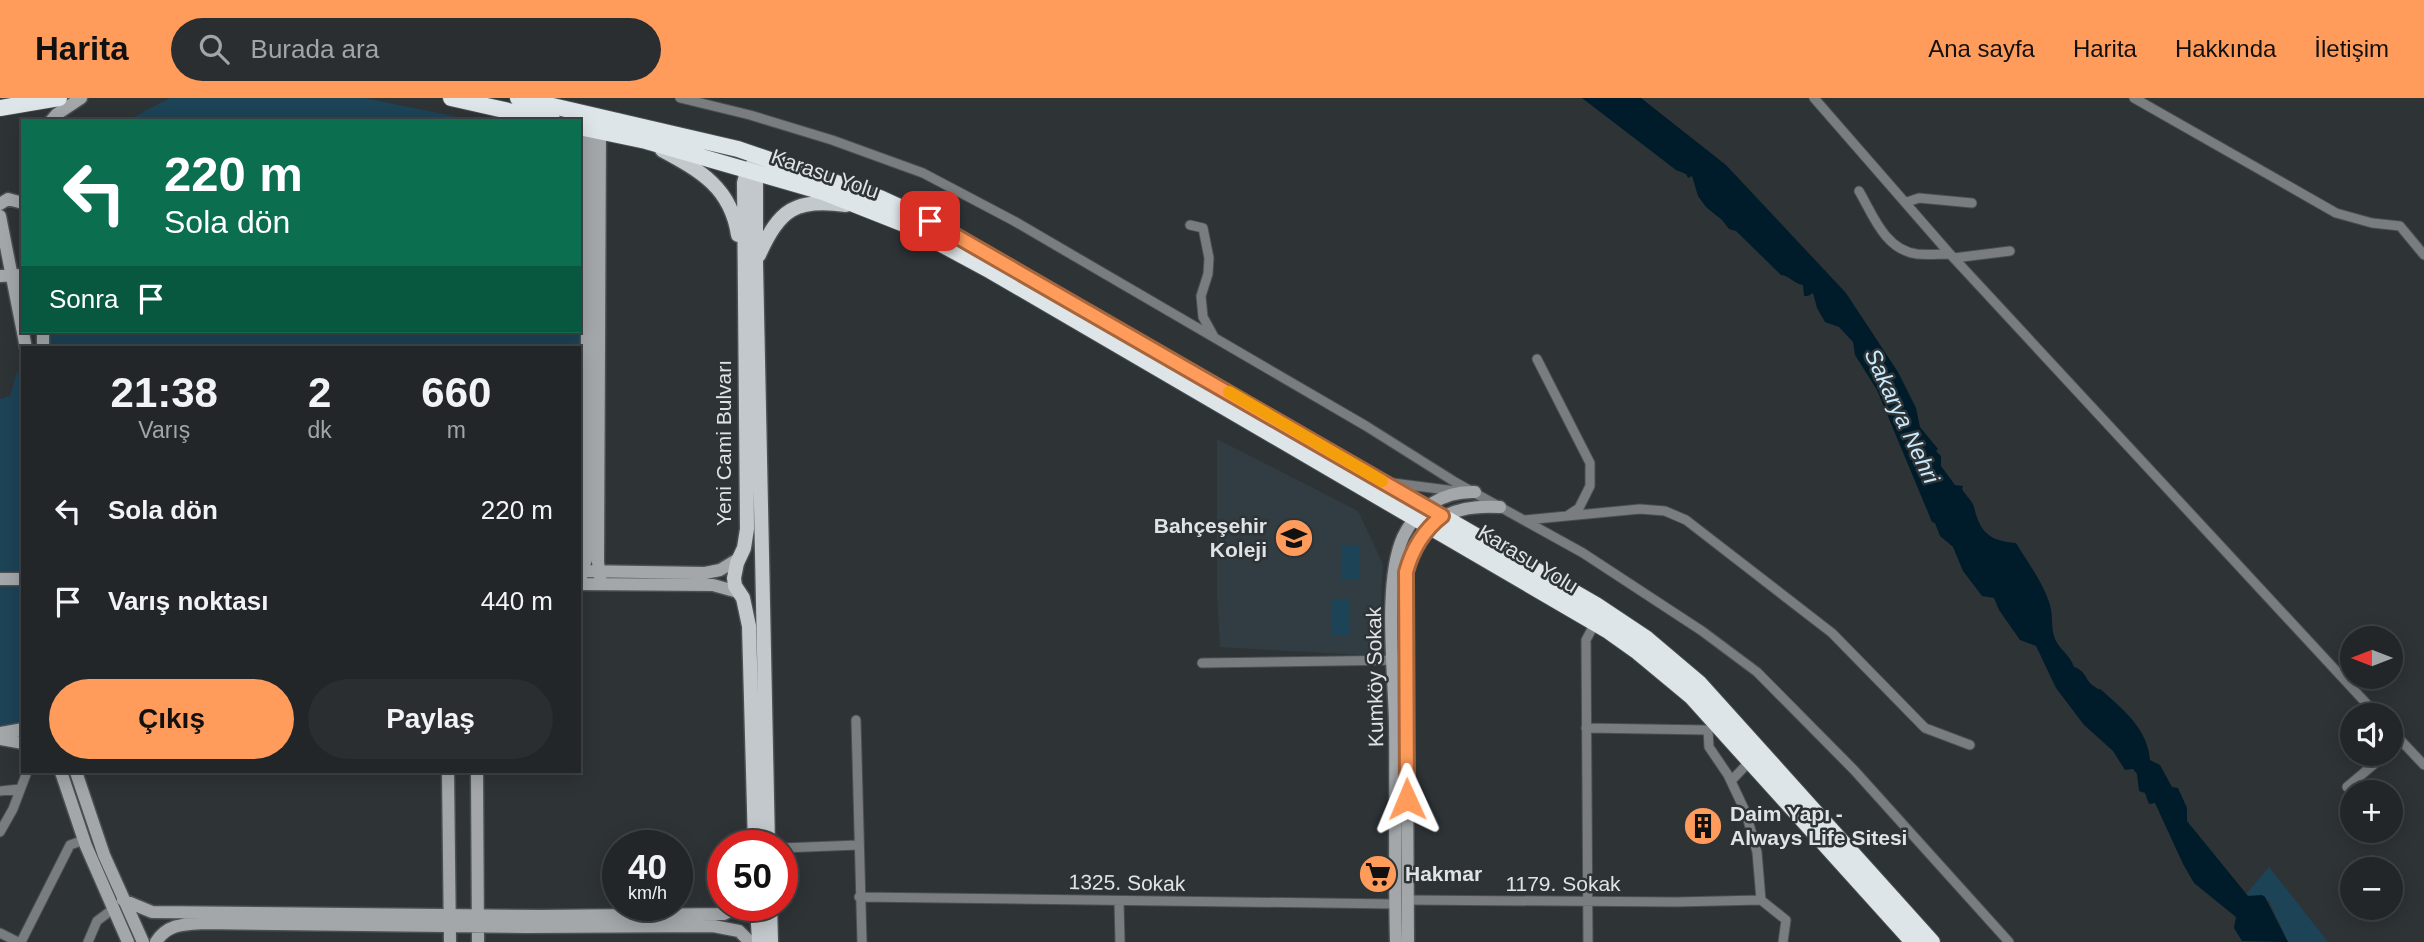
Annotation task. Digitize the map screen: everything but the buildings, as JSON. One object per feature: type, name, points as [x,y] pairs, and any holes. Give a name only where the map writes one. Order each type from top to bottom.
[{"type":"highway","points":[[0,108],[59,98]]},
{"type":"highway","points":[[451,98],[544,119]]},
{"type":"highway","name":"Karasu Yolu","points":[[518,98],[738,149],[756,166]]},
{"type":"highway","name":"Karasu Yolu","points":[[589,129],[756,166],[866,208],[942,243],[1429,517],[1638,652],[1690,696],[1709,724],[1750,761],[1913,942]]},
{"type":"highway","points":[[756,166],[880,198],[930,221],[1381,480],[1429,517],[1606,612],[1647,639],[1699,683],[1932,942]]},
{"type":"main road","points":[[646,141],[712,181],[727,200],[736,220],[750,267]]},
{"type":"main road","name":"Yeni Cami Bulvarı","points":[[756,166],[744,183],[750,267],[762,574],[768,830]]},
{"type":"main road","points":[[750,267],[768,233],[788,212],[819,201],[866,208]]},
{"type":"main road","name":"Yeni Cami Bulvarı","points":[[750,267],[747,529],[734,578],[743,598],[749,626],[755,830]]},
{"type":"main road","points":[[738,559],[750,560],[762,574],[760,588],[751,595],[738,592]]},
{"type":"main road","points":[[758,921],[759,942]]},
{"type":"main road","points":[[770,921],[771,942]]},
{"type":"street","points":[[53,119],[81,98]]},
{"type":"street","points":[[680,98],[832,140],[923,173],[1014,221],[1366,426],[1455,482],[1594,560],[1702,631],[1757,672],[1854,771],[2010,942]]},
{"type":"street","points":[[705,98],[713,106]]},
{"type":"street","points":[[1814,98],[1952,256],[2366,703]]},
{"type":"street","points":[[2134,98],[2336,213],[2372,223],[2400,226],[2424,255]]},
{"type":"street","points":[[581,574],[586,561],[589,129]]},
{"type":"street","points":[[589,129],[598,562],[601,578]]},
{"type":"street","points":[[1859,191],[1887,238],[1896,247],[1915,254],[1952,256],[2010,251]]},
{"type":"street","points":[[1907,202],[1919,198],[1972,202]]},
{"type":"street","points":[[0,204],[8,199],[21,202]]},
{"type":"street","points":[[0,216],[3,251],[21,324]]},
{"type":"street","points":[[1190,225],[1203,228],[1209,258],[1208,274],[1201,296],[1203,317],[1214,338]]},
{"type":"street","points":[[1536,359],[1590,463],[1590,486],[1578,508],[1566,516]]},
{"type":"street","points":[[1381,480],[1403,485],[1475,492]]},
{"type":"street","points":[[1429,517],[1442,496],[1457,491]]},
{"type":"street","points":[[1429,517],[1480,506],[1500,507]]},
{"type":"street","points":[[1523,520],[1640,509],[1665,512],[1685,520],[1832,632],[1925,728],[1970,744]]},
{"type":"street","name":"Kumköy Sokak","points":[[1408,942],[1409,900],[1393,576],[1396,556],[1404,536],[1429,517]]},
{"type":"street","points":[[601,578],[705,573],[719,570],[738,559]]},
{"type":"street","points":[[581,577],[713,585],[738,592]]},
{"type":"street","points":[[0,579],[21,579]]},
{"type":"street","points":[[1588,942],[1586,640],[1595,623]]},
{"type":"street","points":[[1202,663],[1399,660]]},
{"type":"street","name":"Kumköy Sokak","points":[[1396,942],[1399,660]]},
{"type":"street","points":[[856,720],[862,942]]},
{"type":"street","points":[[1586,728],[1693,730],[1709,724],[1709,747],[1731,781],[1746,813],[1757,852],[1761,900],[1786,920],[1783,942]]},
{"type":"street","points":[[0,733],[21,729]]},
{"type":"street","points":[[0,739],[21,743]]},
{"type":"street","points":[[2403,743],[2424,765]]},
{"type":"street","points":[[1731,781],[1750,761]]},
{"type":"street","points":[[2356,780],[2372,766]]},
{"type":"street","points":[[0,832],[13,809],[27,773]]},
{"type":"street","points":[[61,773],[84,840],[118,904],[143,942]]},
{"type":"street","points":[[76,773],[104,855],[128,942]]},
{"type":"street","points":[[448,773],[450,942]]},
{"type":"street","points":[[477,773],[478,942]]},
{"type":"street","points":[[0,791],[20,789]]},
{"type":"street","points":[[0,933],[20,942],[70,845],[84,840]]},
{"type":"street","points":[[798,847],[858,845]]},
{"type":"street","name":"1325. Sokak","points":[[859,897],[1395,904]]},
{"type":"street","name":"1179. Sokak","points":[[1409,900],[1761,900]]},
{"type":"street","points":[[1119,901],[1120,942]]},
{"type":"street","points":[[118,904],[152,912],[713,926],[739,931],[750,942]]},
{"type":"street","points":[[88,942],[97,921],[118,904]]},
{"type":"street","points":[[478,921],[707,915]]},
{"type":"street","points":[[156,942],[168,928],[203,923],[450,920]]},
{"type":"shaded area","points":[[170,98],[365,98],[467,119],[130,119]]},
{"type":"shaded area","points":[[581,154],[587,188],[581,407],[581,346],[50,346],[49,333],[581,333]]},
{"type":"shaded area","points":[[18,368],[21,403],[21,575],[0,576],[0,399],[10,396]]},
{"type":"shaded area","name":"Bahçeşehir Koleji","points":[[1217,439],[1358,511],[1383,564],[1378,656],[1220,647],[1217,595]]},
{"type":"shaded area","points":[[1342,545],[1360,545],[1360,580],[1342,580]]},
{"type":"shaded area","points":[[21,585],[21,724],[0,728],[0,587]]},
{"type":"shaded area","points":[[1331,600],[1350,600],[1350,635],[1331,635]]},
{"type":"shaded area","points":[[2269,867],[2328,942],[2288,942],[2269,901],[2246,894]]},
{"type":"water","name":"Sakarya Nehri","points":[[1582,98],[1641,98],[1726,165],[1846,293],[1898,372],[1916,408],[1920,427],[1938,449],[1936,451],[1941,456],[1941,466],[1955,485],[1963,486],[1962,489],[1973,505],[1983,529],[1999,540],[2016,543],[2035,573],[2050,605],[2053,632],[2058,644],[2074,667],[2125,712],[2139,729],[2150,760],[2160,765],[2172,787],[2178,788],[2187,808],[2187,821],[2248,896],[2265,897],[2288,942],[2242,941],[2234,928],[2236,917],[2194,883],[2155,803],[2149,804],[2145,793],[2139,791],[2137,774],[2133,769],[2125,770],[2113,751],[2084,725],[2056,688],[2036,646],[2020,640],[1994,598],[1982,596],[1963,571],[1953,547],[1940,536],[1935,523],[1932,522],[1877,390],[1855,355],[1853,342],[1839,327],[1825,322],[1813,293],[1804,296],[1803,285],[1781,275],[1736,231],[1729,229],[1706,207],[1698,196],[1692,176],[1688,178],[1686,174],[1676,170]]},
{"type":"slow traffic","points":[[1229,392],[1382,481]]},
{"type":"place","name":"Bahçeşehir Koleji","points":[[1294,538]]},
{"type":"place","name":"Daim Yapı - Always Life Sitesi","points":[[1703,826]]},
{"type":"place","name":"Hakmar","points":[[1378,874]]},
{"type":"route","points":[[930,221],[1442,516],[1430,525],[1406,572],[1407,799]]}]
